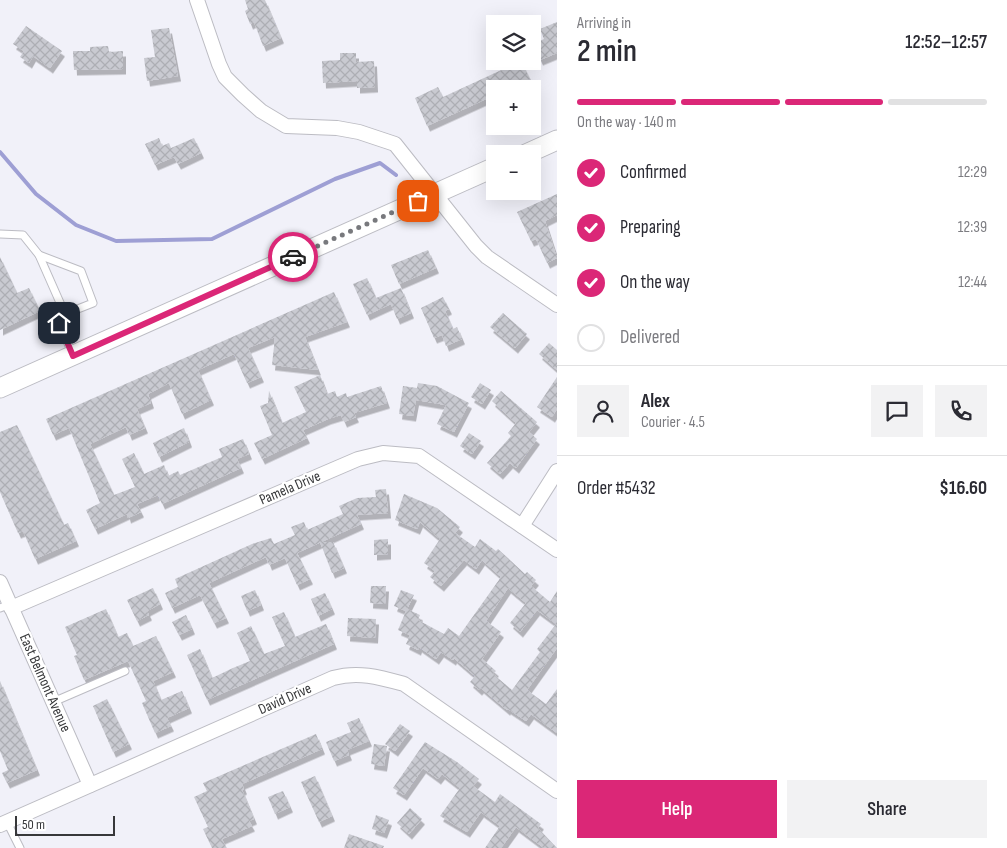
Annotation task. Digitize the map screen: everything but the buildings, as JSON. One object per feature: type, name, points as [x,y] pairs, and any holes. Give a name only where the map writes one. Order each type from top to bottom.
[{"type":"main road","points":[[541,147],[557,140]]},
{"type":"main road","points":[[0,388],[486,171]]},
{"type":"street","points":[[198,0],[225,76],[261,111],[286,126],[337,128],[359,132],[395,144],[436,193],[476,246],[487,257],[557,305]]},
{"type":"street","name":"Pamela Drive","points":[[7,607],[358,459],[383,453],[419,456],[557,550]]},
{"type":"street","points":[[522,526],[557,471]]},
{"type":"street","name":"East Belmont Avenue","points":[[0,582],[7,607],[53,702],[90,785]]},
{"type":"street","name":"David Drive","points":[[4,824],[324,682],[349,673],[375,676],[404,684],[557,791]]},
{"type":"lane","points":[[0,234],[23,235],[39,255],[65,314]]},
{"type":"lane","points":[[39,255],[81,271],[94,303],[65,314],[59,323],[73,356]]},
{"type":"lane","points":[[53,702],[125,671]]},
{"type":"lane","points":[[4,824],[20,848]]},
{"type":"waterway","points":[[0,152],[36,194],[76,225],[116,241],[212,239],[335,179],[380,163],[396,175]]},
{"type":"way so far","points":[[293,257],[418,201]]},
{"type":"route","points":[[59,323],[73,356],[293,257]]}]
